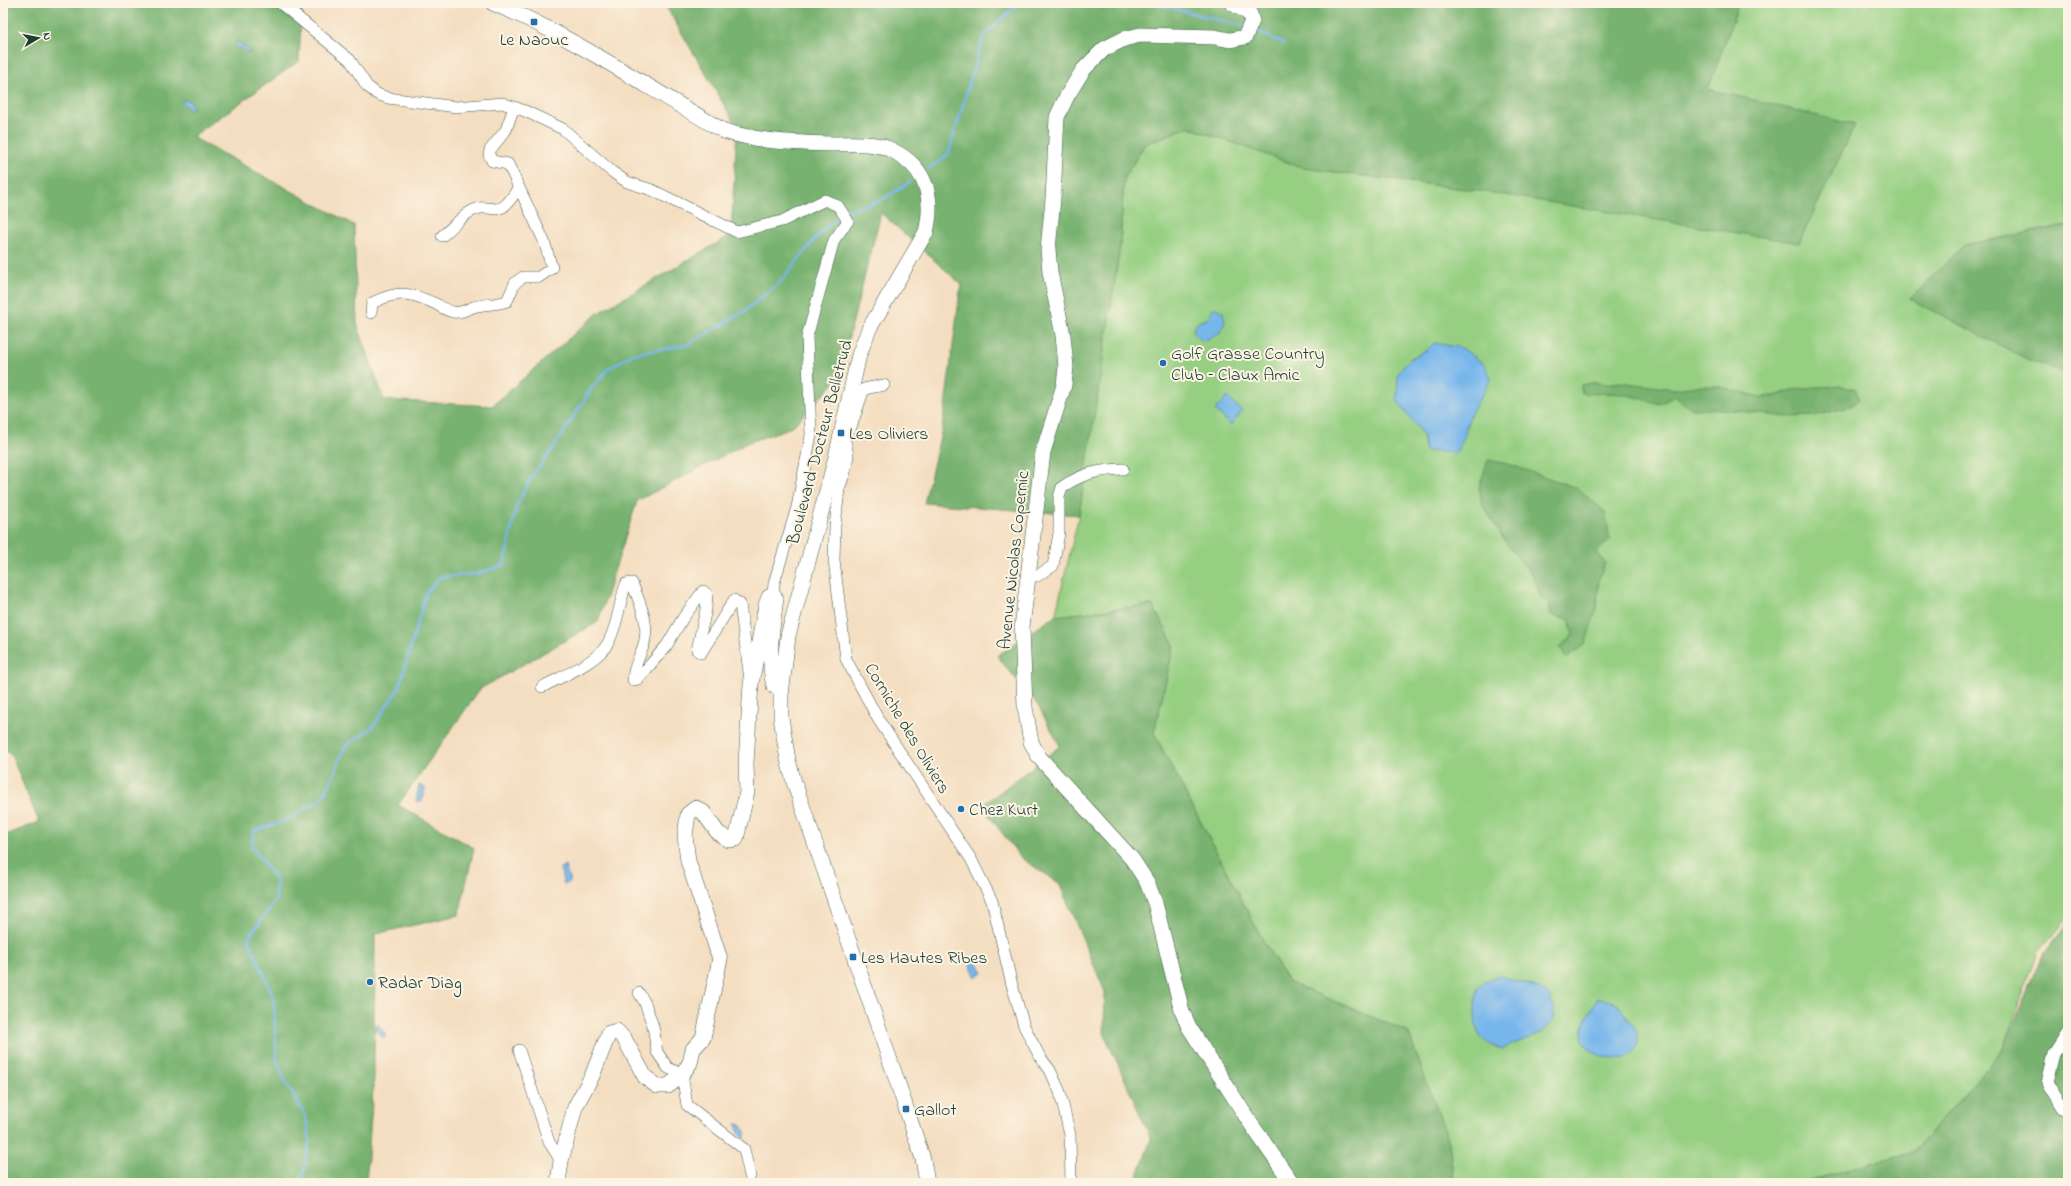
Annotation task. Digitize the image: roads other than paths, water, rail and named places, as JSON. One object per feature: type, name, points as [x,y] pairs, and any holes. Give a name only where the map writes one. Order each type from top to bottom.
[{"type":"street","points":[[280,3],[350,60],[367,86],[377,94],[388,98],[456,107],[502,103],[514,107],[563,129],[611,171],[627,182],[652,190],[737,232],[782,221],[825,200],[838,206],[848,221],[834,240],[807,337],[811,435],[797,507],[774,583],[773,595],[776,599],[772,628],[771,673],[774,686],[781,688]]},
{"type":"street","name":"Boulevard Docteur Belletrud","points":[[493,3],[522,15],[562,36],[724,131],[748,138],[774,141],[863,145],[886,148],[901,156],[913,166],[923,179],[930,200],[930,216],[926,232],[869,329],[852,380],[841,433],[788,636],[781,688],[781,718],[783,737],[794,782],[923,1159],[927,1183]]},
{"type":"street","name":"Avenue Nicolas Copernic","points":[[1232,3],[1250,14],[1248,30],[1230,40],[1215,37],[1140,35],[1124,39],[1104,49],[1083,70],[1057,116],[1053,199],[1048,249],[1050,272],[1063,335],[1066,367],[1064,385],[1043,452],[1027,576],[1022,627],[1022,666],[1027,720],[1033,747],[1039,757],[1132,859],[1147,882],[1154,903],[1182,1010],[1189,1027],[1249,1121],[1292,1183]]},
{"type":"street","points":[[371,313],[372,303],[385,297],[400,294],[415,294],[454,313],[473,307],[497,305],[507,301],[515,283],[523,277],[539,277],[552,268],[544,241],[508,164],[492,162],[489,155],[490,150],[506,130],[514,107]]},
{"type":"street","points":[[442,236],[469,212],[478,208],[499,210],[506,207],[518,188]]},
{"type":"street","points":[[841,433],[851,427],[864,389],[884,385]]},
{"type":"street","name":"Corniche des Oliviers","points":[[841,433],[846,444],[848,456],[845,472],[839,489],[835,526],[834,560],[846,659],[878,719],[971,858],[992,901],[1012,985],[1024,1026],[1040,1057],[1050,1070],[1060,1092],[1070,1135],[1071,1183]]},
{"type":"street","points":[[1027,576],[1037,576],[1053,566],[1059,533],[1059,497],[1062,487],[1073,479],[1098,470],[1124,469]]},
{"type":"street","points":[[542,687],[601,653],[608,642],[614,626],[626,584],[632,583],[645,618],[646,631],[644,645],[633,673],[633,680],[638,680],[667,645],[683,618],[703,591],[707,594],[706,609],[697,650],[701,653],[734,600],[740,604],[747,664],[751,684]]},
{"type":"street","points":[[558,1183],[561,1161],[575,1107],[592,1076],[609,1033],[617,1031],[649,1082],[657,1086],[668,1086],[682,1074],[690,1063],[693,1049],[703,1038],[720,959],[688,861],[685,836],[688,814],[696,808],[703,812],[718,833],[729,840],[736,839],[747,792],[746,763],[751,684],[766,605],[769,597],[773,595]]},
{"type":"street","points":[[639,992],[645,1003],[653,1026],[657,1052],[668,1068],[682,1074]]},
{"type":"street","points":[[2068,1032],[2054,1054],[2046,1082],[2063,1108],[2068,1110]]},
{"type":"street","points":[[519,1050],[548,1142],[561,1161]]},
{"type":"street","points":[[682,1074],[687,1105],[744,1149],[750,1176]]},
{"type":"water","points":[[236,41],[250,50],[249,53],[235,45]]},
{"type":"water","points":[[182,100],[190,101],[193,108],[190,110],[182,103]]},
{"type":"water","points":[[1213,308],[1223,312],[1225,322],[1219,334],[1203,341],[1195,335],[1193,329],[1198,322],[1208,319]]},
{"type":"water","points":[[1434,343],[1462,348],[1485,365],[1491,379],[1470,415],[1464,437],[1456,453],[1425,451],[1423,435],[1397,401],[1398,373],[1411,358],[1427,350]]},
{"type":"water","points":[[1227,397],[1242,411],[1231,425],[1215,410]]},
{"type":"water","points":[[419,785],[425,788],[422,802],[416,801]]},
{"type":"water","points":[[565,866],[570,882],[564,885],[560,868]]},
{"type":"water","points":[[976,959],[983,973],[976,977],[969,963]]},
{"type":"water","points":[[1498,975],[1542,989],[1551,998],[1555,1019],[1543,1032],[1502,1049],[1488,1044],[1482,1038],[1478,1031],[1475,1016],[1478,986]]},
{"type":"water","points":[[1597,999],[1608,1000],[1616,1004],[1625,1014],[1635,1030],[1638,1038],[1637,1048],[1631,1054],[1613,1058],[1602,1056],[1593,1052],[1585,1045],[1582,1036],[1583,1026]]},
{"type":"water","points":[[378,1025],[386,1035],[383,1038],[374,1028]]},
{"type":"water","points":[[740,1123],[745,1133],[744,1140],[739,1133],[736,1124]]},
{"type":"waterway","points":[[928,169],[948,155],[983,37],[1019,3]]},
{"type":"waterway","points":[[1152,3],[1243,26]]},
{"type":"waterway","points":[[1254,29],[1284,44]]},
{"type":"waterway","points":[[846,211],[880,201],[910,182]]},
{"type":"waterway","points":[[299,1183],[304,1171],[310,1139],[305,1115],[286,1083],[277,1061],[273,996],[248,938],[276,900],[276,880],[252,847],[253,831],[283,822],[321,799],[330,784],[345,746],[372,728],[399,688],[426,593],[440,577],[477,574],[504,565],[516,507],[532,476],[555,446],[591,389],[608,369],[633,354],[687,345],[742,313],[780,282],[815,239],[840,214]]},
{"type":"place","name":"Le Naouc","points":[[534,22]]},
{"type":"place","name":"Golf Grasse Country Club – Claux Amic","points":[[1163,363]]},
{"type":"place","name":"Les Oliviers","points":[[841,433]]},
{"type":"place","name":"Chez Kurt","points":[[961,809]]},
{"type":"place","name":"Les Hautes Ribes","points":[[853,957]]},
{"type":"place","name":"Radar Diag","points":[[370,982]]},
{"type":"place","name":"Gallot","points":[[906,1109]]}]
